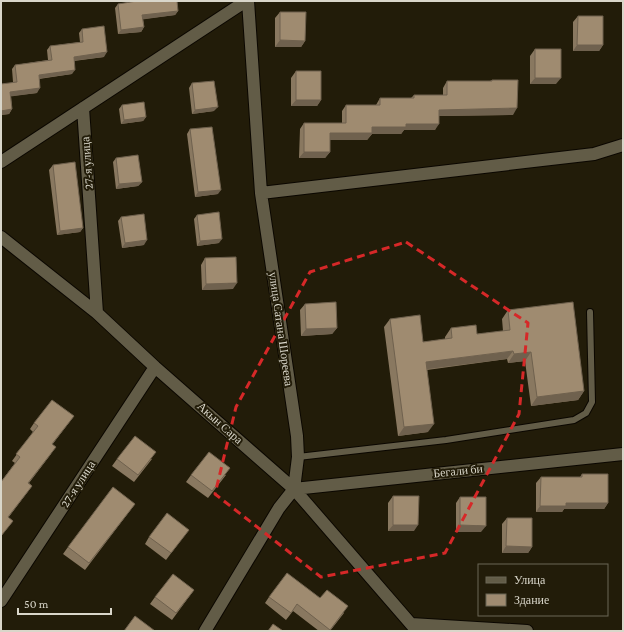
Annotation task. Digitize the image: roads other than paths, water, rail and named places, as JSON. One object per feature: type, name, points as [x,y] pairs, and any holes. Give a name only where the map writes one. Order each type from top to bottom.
[{"type":"street","points":[[1,162],[247,1]]},
{"type":"street","name":"улица Сатана Шореева","points":[[247,1],[261,193],[298,457],[294,489]]},
{"type":"street","name":"27-я улица","points":[[83,108],[97,313]]},
{"type":"street","points":[[261,193],[594,154],[623,145]]},
{"type":"street","name":"Акын Сара","points":[[1,237],[97,313],[155,367],[294,489],[414,628]]},
{"type":"street","name":"27-я улица","points":[[1,601],[155,367]]},
{"type":"street","name":"Бегали би","points":[[294,489],[623,454]]},
{"type":"street","points":[[205,631],[279,508],[294,489]]},
{"type":"street","points":[[414,628],[527,631]]},
{"type":"lane","points":[[298,457],[446,440],[574,420],[586,413],[592,402],[590,312]]}]
